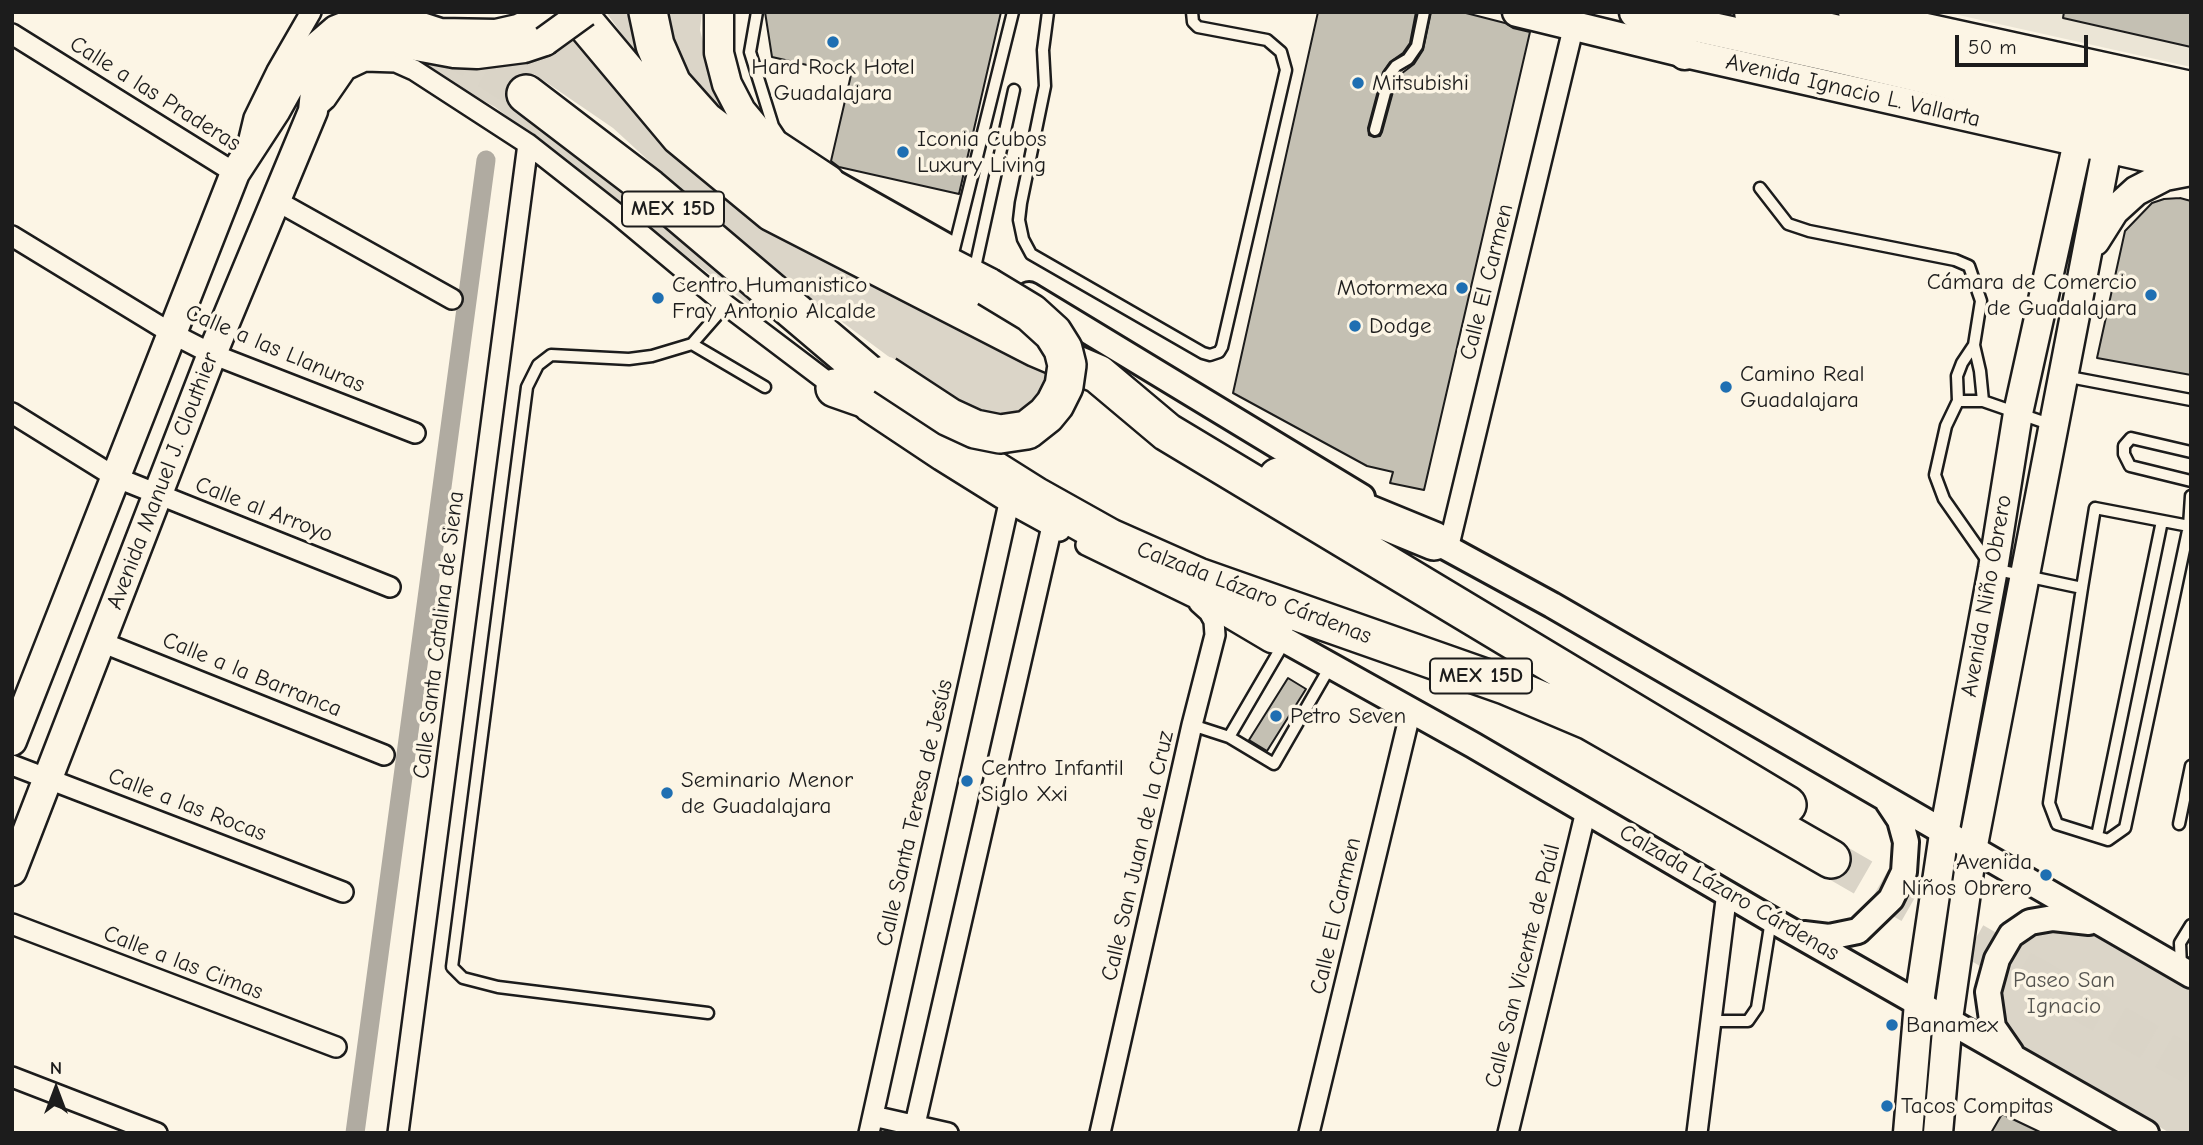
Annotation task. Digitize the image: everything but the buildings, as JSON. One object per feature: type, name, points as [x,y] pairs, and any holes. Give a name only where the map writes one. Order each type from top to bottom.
[{"type":"highway","name":"Calzada Lázaro Cárdenas","points":[[526,94],[649,188],[946,440],[1035,496],[1110,538],[1198,577],[1505,685],[1591,721],[1836,849],[1167,432],[1098,374],[1037,348],[772,212],[680,136],[576,12]]},
{"type":"highway","points":[[648,12],[655,45],[672,84],[705,121],[769,170],[815,198],[982,275]]},
{"type":"highway","points":[[705,121],[779,161],[829,180]]},
{"type":"highway","points":[[817,328],[949,417],[975,429],[1000,434],[1027,430],[1046,415],[1064,386],[1067,365],[1063,349],[1053,333],[982,275],[869,203]]},
{"type":"highway","points":[[835,388],[875,402],[910,410]]},
{"type":"highway","points":[[1167,432],[1441,545]]},
{"type":"highway","points":[[1110,538],[1280,637]]},
{"type":"main road","points":[[544,25],[585,12]]},
{"type":"main road","points":[[719,12],[719,53],[727,84],[741,111],[761,135],[829,180]]},
{"type":"main road","name":"Avenida Ignacio L. Vallarta","points":[[1517,12],[1685,53],[2101,105],[2191,112]]},
{"type":"main road","name":"Avenida Ignacio L. Vallarta","points":[[1751,12],[2101,105],[2191,169]]},
{"type":"main road","name":"Avenida Ignacio L. Vallarta","points":[[1853,12],[2191,139]]},
{"type":"main road","points":[[1643,14],[1685,53]]},
{"type":"main road","name":"Avenida Ignacio L. Vallarta","points":[[1643,14],[2101,105],[2191,86]]},
{"type":"main road","name":"Avenida Manuel J. Clouthier","points":[[12,741],[239,166],[314,49],[336,30],[356,22],[379,18],[400,20],[440,33],[474,35],[496,34],[544,25]]},
{"type":"main road","name":"Avenida Manuel J. Clouthier","points":[[12,871],[212,354],[314,101],[335,57],[351,45],[384,40],[454,53],[477,54],[524,48],[544,25]]},
{"type":"main road","name":"Avenida Niño Obrero","points":[[1938,1133],[1948,1019],[1972,850],[2087,252],[2101,105]]},
{"type":"main road","name":"Avenida Niño Obrero","points":[[1908,1133],[1919,1003],[1944,834],[1993,569],[2018,413],[2101,105]]},
{"type":"main road","points":[[2087,252],[2114,211],[2136,191],[2165,176],[2191,169]]},
{"type":"street","points":[[239,166],[254,118],[310,12]]},
{"type":"street","name":"Calle El Carmen","points":[[1441,545],[1574,25]]},
{"type":"street","name":"Calle a las Praderas","points":[[12,34],[239,166]]},
{"type":"street","points":[[314,101],[326,99],[346,70],[365,61],[396,62],[414,70],[528,144],[726,305],[835,388],[940,460],[1009,503],[1108,557],[1280,637]]},
{"type":"street","name":"Calle Santa Catalina de Siena","points":[[398,1133],[528,144]]},
{"type":"street","points":[[829,180],[954,250],[982,275],[1441,545],[1552,605],[2186,972]]},
{"type":"street","points":[[275,201],[452,299]]},
{"type":"street","name":"Calle a las Llanuras","points":[[12,236],[171,333],[212,354],[415,433]]},
{"type":"street","name":"Calle al Arroyo","points":[[12,413],[116,477],[390,586]]},
{"type":"street","name":"Calle Santa Teresa de Jesús","points":[[871,1124],[1009,503]]},
{"type":"street","points":[[914,1129],[1052,526]]},
{"type":"street","name":"Calle San Juan de la Cruz","points":[[1100,1133],[1192,725],[1215,635],[1214,621],[1209,612],[1192,598]]},
{"type":"street","name":"Calzada Lázaro Cárdenas","points":[[1280,637],[2146,1133]]},
{"type":"street","name":"Calle a la Barranca","points":[[101,642],[384,755]]},
{"type":"street","name":"Calle El Carmen","points":[[1309,1133],[1410,710]]},
{"type":"street","name":"Calle a las Rocas","points":[[12,765],[343,892]]},
{"type":"street","points":[[1800,934],[1829,937],[1858,931],[1891,899],[1904,872],[1906,842],[1900,820],[1886,800]]},
{"type":"street","name":"Calle San Vicente de Paúl","points":[[1508,1133],[1586,811]]},
{"type":"street","points":[[1697,1133],[1727,892]]},
{"type":"street","points":[[2015,1057],[1993,1027],[1988,992],[1997,959],[2011,935],[2030,922],[2053,918],[2101,923]]},
{"type":"street","name":"Calle a las Cimas","points":[[12,923],[336,1047]]},
{"type":"street","points":[[12,1077],[157,1133]]},
{"type":"street","points":[[871,1124],[948,1133]]},
{"type":"lane","points":[[757,12],[750,52],[773,126],[794,159]]},
{"type":"lane","points":[[954,250],[1013,12]]},
{"type":"lane","points":[[1048,12],[1043,51],[1045,86],[1019,220],[1023,239],[1031,254],[1210,355],[1219,352],[1222,347],[1286,70],[1281,52],[1267,40],[1198,27],[1193,23],[1192,12]]},
{"type":"lane","points":[[1375,130],[1390,74],[1396,66],[1408,59],[1417,46],[1424,12]]},
{"type":"lane","points":[[982,275],[1014,90]]},
{"type":"lane","points":[[1760,188],[1788,224],[1809,231],[1955,260],[1969,266],[1981,301],[1974,345],[1983,401]]},
{"type":"lane","points":[[708,1013],[498,987],[463,978],[452,967],[527,387],[538,365],[551,355],[629,359],[652,356],[692,344],[726,305]]},
{"type":"lane","points":[[692,344],[765,387]]},
{"type":"lane","points":[[1974,345],[1957,376],[1958,401],[1946,426],[1935,475],[1944,499],[1993,569],[2082,588]]},
{"type":"lane","points":[[2064,376],[2191,400]]},
{"type":"lane","points":[[1958,401],[1983,401],[2054,426]]},
{"type":"lane","points":[[2191,452],[2131,438],[2123,446],[2123,454],[2130,466],[2191,481]]},
{"type":"lane","points":[[2189,526],[2095,508],[2049,803],[2057,824],[2108,840],[2125,828],[2189,526],[2191,496]]},
{"type":"lane","points":[[2097,836],[2161,521]]},
{"type":"lane","points":[[1229,737],[1280,637]]},
{"type":"lane","points":[[1192,725],[1229,737],[1273,764],[1331,665]]},
{"type":"lane","points":[[2179,824],[2191,766]]},
{"type":"lane","points":[[1711,1021],[1748,1021],[1757,1008],[1772,920]]},
{"type":"lane","points":[[2186,972],[2179,943],[2191,925]]},
{"type":"shaded area","points":[[1945,12],[2191,12],[2191,67]]},
{"type":"green space","points":[[606,12],[637,12],[659,75],[1057,369],[1032,414],[971,418],[747,251],[613,128],[534,74],[515,103],[596,158],[799,336],[753,308],[495,107],[384,48],[459,67],[494,67],[533,58],[578,37],[689,128]]},
{"type":"green space","points":[[658,12],[702,12],[700,30],[708,61],[746,136],[684,86]]},
{"type":"green space","name":"Paseo San Ignacio","points":[[2081,925],[2191,988],[2191,1133],[2170,1133],[2012,1042],[1996,1020],[2000,964],[2034,927]]},
{"type":"waterway","points":[[355,1133],[486,160]]},
{"type":"tunnel","points":[[441,41],[526,94]]},
{"type":"tunnel","points":[[1831,859],[2191,1066]]},
{"type":"place","name":"Hard Rock Hotel Guadalajara","points":[[833,42]]},
{"type":"place","name":"Mitsubishi","points":[[1358,83]]},
{"type":"place","name":"Iconia Cubos Luxury Living","points":[[903,152]]},
{"type":"place","name":"Motormexa","points":[[1462,288]]},
{"type":"place","name":"Cámara de Comercio de Guadalajara","points":[[2151,295]]},
{"type":"place","name":"Centro Humanistico Fray Antonio Alcalde","points":[[658,298]]},
{"type":"place","name":"Dodge","points":[[1355,326]]},
{"type":"place","name":"Camino Real Guadalajara","points":[[1726,387]]},
{"type":"place","name":"Petro Seven","points":[[1276,716]]},
{"type":"place","name":"Centro Infantil Siglo Xxi","points":[[967,781]]},
{"type":"place","name":"Seminario Menor de Guadalajara","points":[[667,793]]},
{"type":"place","name":"Avenida Niños Obrero","points":[[2046,875]]},
{"type":"place","name":"Banamex","points":[[1892,1025]]},
{"type":"place","name":"Tacos Compitas","points":[[1887,1106]]}]
